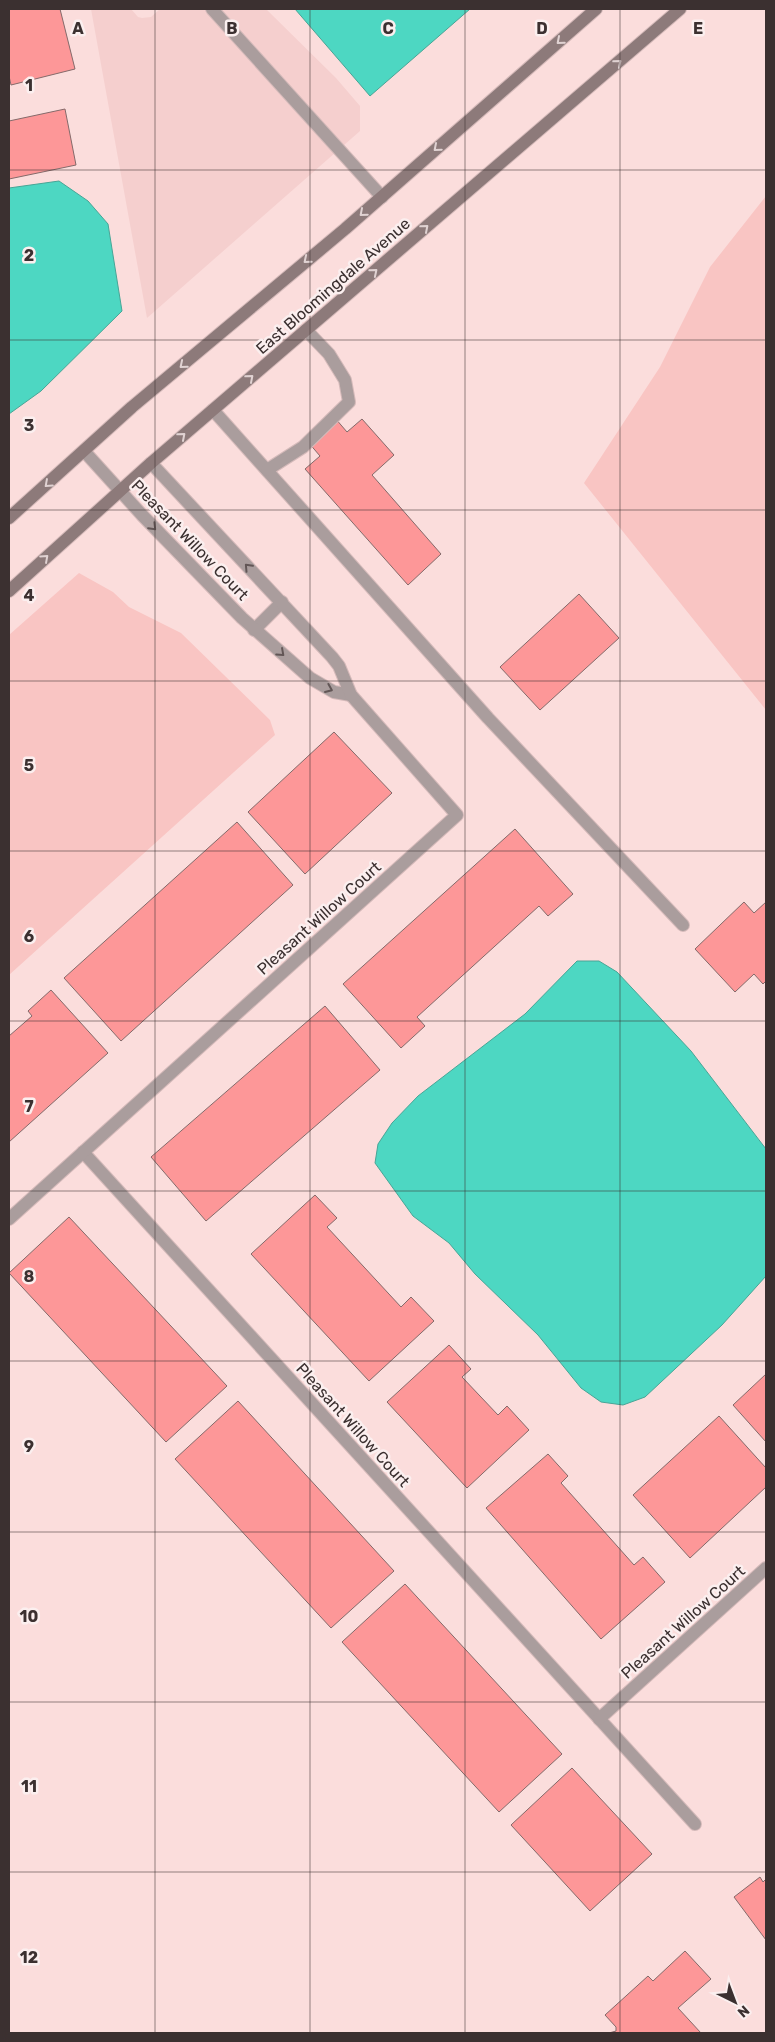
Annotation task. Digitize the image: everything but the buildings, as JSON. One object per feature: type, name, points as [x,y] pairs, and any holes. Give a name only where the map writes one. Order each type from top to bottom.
[{"type":"main road","points":[[9,518],[132,408],[382,197],[596,9]]},
{"type":"main road","name":"East Bloomingdale Avenue","points":[[9,591],[151,463],[680,9]]},
{"type":"street","points":[[212,9],[382,197]]},
{"type":"street","points":[[267,470],[303,446],[349,402],[345,380],[329,354],[306,330]]},
{"type":"street","points":[[213,410],[488,718],[683,925]]},
{"type":"street","name":"Pleasant Willow Court","points":[[84,451],[212,589],[254,630],[310,678],[334,692],[351,695]]},
{"type":"street","name":"Pleasant Willow Court","points":[[9,1219],[457,815],[351,695],[339,666],[282,602],[151,463]]},
{"type":"street","points":[[254,630],[282,602]]},
{"type":"street","name":"Pleasant Willow Court","points":[[83,1152],[695,1824]]},
{"type":"street","name":"Pleasant Willow Court","points":[[599,1719],[766,1568]]},
{"type":"shaded area","points":[[91,9],[131,9],[138,17],[142,18],[151,17],[160,9],[266,9],[336,78],[360,106],[360,131],[147,318]]},
{"type":"shaded area","points":[[766,196],[766,710],[584,483],[660,367],[710,267]]},
{"type":"shaded area","points":[[79,573],[113,592],[129,607],[181,633],[270,720],[275,735],[9,975],[9,635]]},
{"type":"water","points":[[295,9],[470,9],[370,96]]},
{"type":"water","points":[[59,181],[88,201],[108,224],[122,311],[41,391],[9,414],[9,188]]},
{"type":"water","points":[[577,961],[599,961],[617,972],[691,1051],[766,1149],[766,1276],[722,1325],[645,1397],[623,1405],[601,1402],[581,1388],[538,1335],[475,1274],[449,1243],[413,1216],[375,1163],[378,1144],[392,1123],[418,1096],[525,1014]]}]
